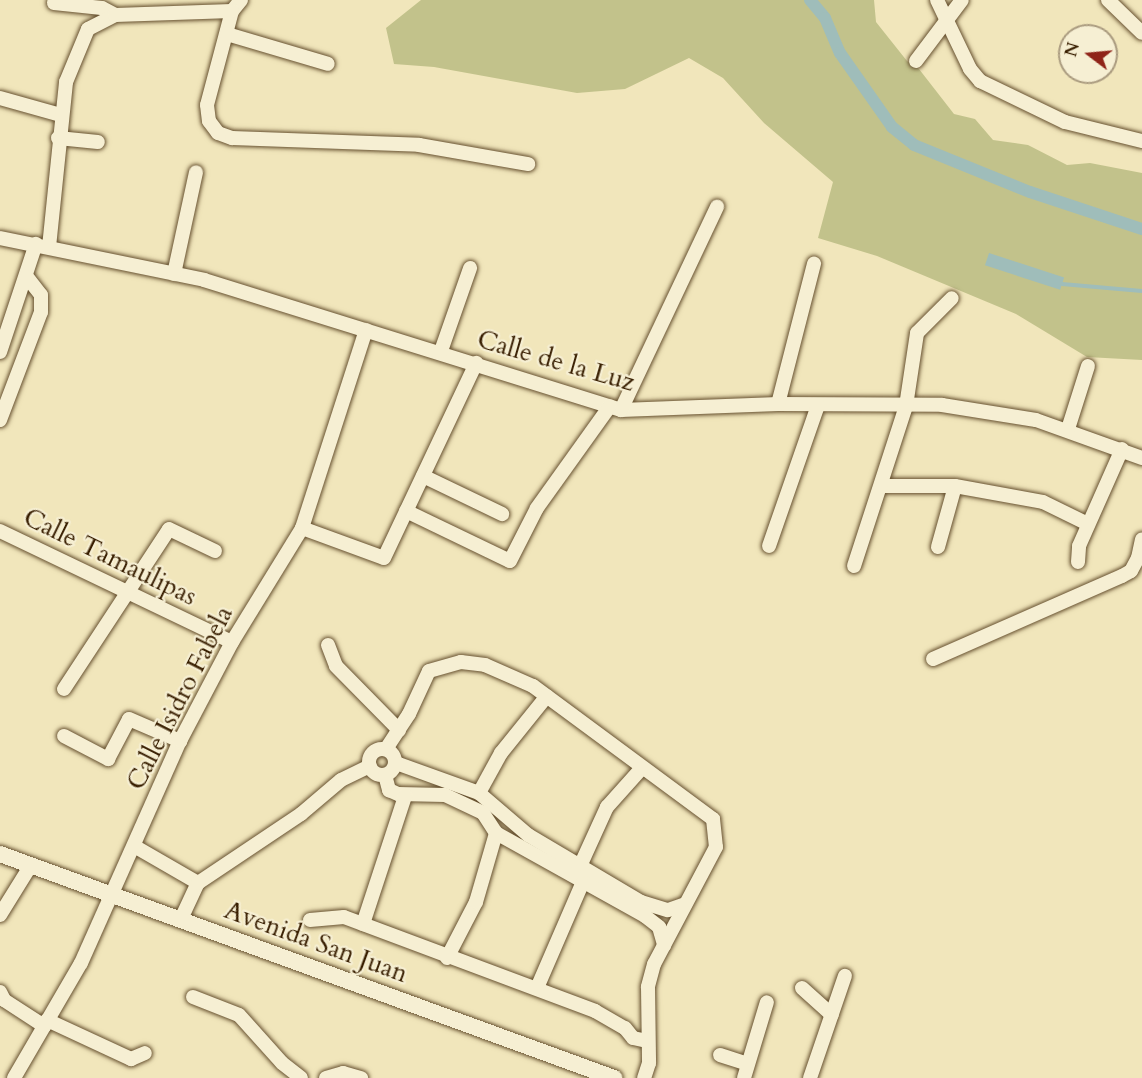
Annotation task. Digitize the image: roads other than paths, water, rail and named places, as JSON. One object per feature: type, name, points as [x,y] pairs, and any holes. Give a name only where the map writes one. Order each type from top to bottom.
[{"type":"street","points":[[937,0],[970,69],[980,81],[1065,122],[1142,141]]},
{"type":"street","points":[[916,61],[962,0]]},
{"type":"street","points":[[1108,0],[1142,33]]},
{"type":"street","points":[[54,3],[102,8],[116,15]]},
{"type":"street","points":[[0,351],[27,277],[43,246],[66,82],[79,43],[88,29],[116,15],[236,6],[207,105],[209,121],[218,133],[232,138],[419,145],[528,164]]},
{"type":"street","points":[[227,34],[328,64]]},
{"type":"street","points":[[0,98],[61,115]]},
{"type":"street","points":[[58,138],[98,142]]},
{"type":"street","points":[[174,274],[196,172]]},
{"type":"street","points":[[406,511],[510,561],[537,508],[616,408],[717,207]]},
{"type":"street","name":"Calle de la Luz","points":[[0,238],[174,274],[441,351],[616,408],[778,404],[953,407],[1068,429],[1142,458]]},
{"type":"street","points":[[778,404],[814,264]]},
{"type":"street","points":[[441,351],[470,268]]},
{"type":"street","points":[[0,420],[41,312],[42,296],[27,277]]},
{"type":"street","points":[[854,566],[906,406],[917,333],[952,298]]},
{"type":"street","name":"Calle Isidro Fabela","points":[[14,1078],[81,963],[180,741],[232,642],[302,528],[366,330]]},
{"type":"street","points":[[302,528],[384,558],[476,363]]},
{"type":"street","points":[[1068,429],[1088,366]]},
{"type":"street","points":[[769,546],[818,405]]},
{"type":"street","points":[[1078,562],[1088,524],[1122,449]]},
{"type":"street","points":[[423,476],[502,514]]},
{"type":"street","points":[[881,486],[955,486],[1043,502],[1088,524]]},
{"type":"street","points":[[938,548],[955,486]]},
{"type":"street","points":[[64,689],[169,529],[215,550]]},
{"type":"street","name":"Calle Tamaulipas","points":[[0,531],[232,642]]},
{"type":"street","points":[[933,659],[1131,571],[1138,558],[1142,539]]},
{"type":"street","points":[[328,645],[336,666],[399,730]]},
{"type":"street","points":[[386,749],[399,730],[429,670],[461,662],[485,665],[547,696],[641,769],[713,819],[716,847],[664,945],[648,987],[649,1063],[644,1078]]},
{"type":"street","points":[[479,793],[501,753],[547,696]]},
{"type":"street","points":[[63,736],[108,759],[129,719],[180,741]]},
{"type":"street","points":[[181,919],[198,883],[301,814],[341,780],[370,766],[374,751],[386,749],[393,753],[396,763]]},
{"type":"street","points":[[396,763],[479,793],[528,835],[581,864],[640,902],[668,910],[685,904]]},
{"type":"street","points":[[385,775],[396,763]]},
{"type":"street","points":[[370,766],[376,773],[385,775]]},
{"type":"street","points":[[581,864],[607,807],[641,769]]},
{"type":"street","points":[[385,775],[389,790],[405,796],[445,795],[483,813],[496,833],[582,884],[645,916],[659,927],[664,945]]},
{"type":"street","points":[[363,924],[405,796]]},
{"type":"street","points":[[447,958],[476,902],[496,833]]},
{"type":"street","points":[[134,846],[198,883]]},
{"type":"street","name":"Avenida San Juan","points":[[0,854],[614,1078]]},
{"type":"street","points":[[0,915],[31,865]]},
{"type":"street","points":[[537,988],[582,884]]},
{"type":"street","points":[[310,920],[327,916],[363,924],[447,958],[537,988],[625,1028],[633,1038],[647,1041]]},
{"type":"street","points":[[810,1078],[845,976]]},
{"type":"street","points":[[802,988],[832,1016]]},
{"type":"street","points":[[193,998],[239,1015],[282,1063],[301,1078]]},
{"type":"street","points":[[1,999],[45,1023],[130,1059],[145,1053]]},
{"type":"street","points":[[744,1078],[766,1002]]},
{"type":"street","points":[[625,1028],[647,1017]]},
{"type":"street","points":[[720,1055],[748,1064]]},
{"type":"street","points":[[326,1078],[343,1073],[361,1078]]},
{"type":"water","points":[[989,253],[1064,277],[1060,290],[985,265]]},
{"type":"waterway","points":[[810,0],[825,18],[840,53],[892,127],[914,145],[1030,192],[1142,229]]},
{"type":"waterway","points":[[1062,284],[1142,291]]}]
